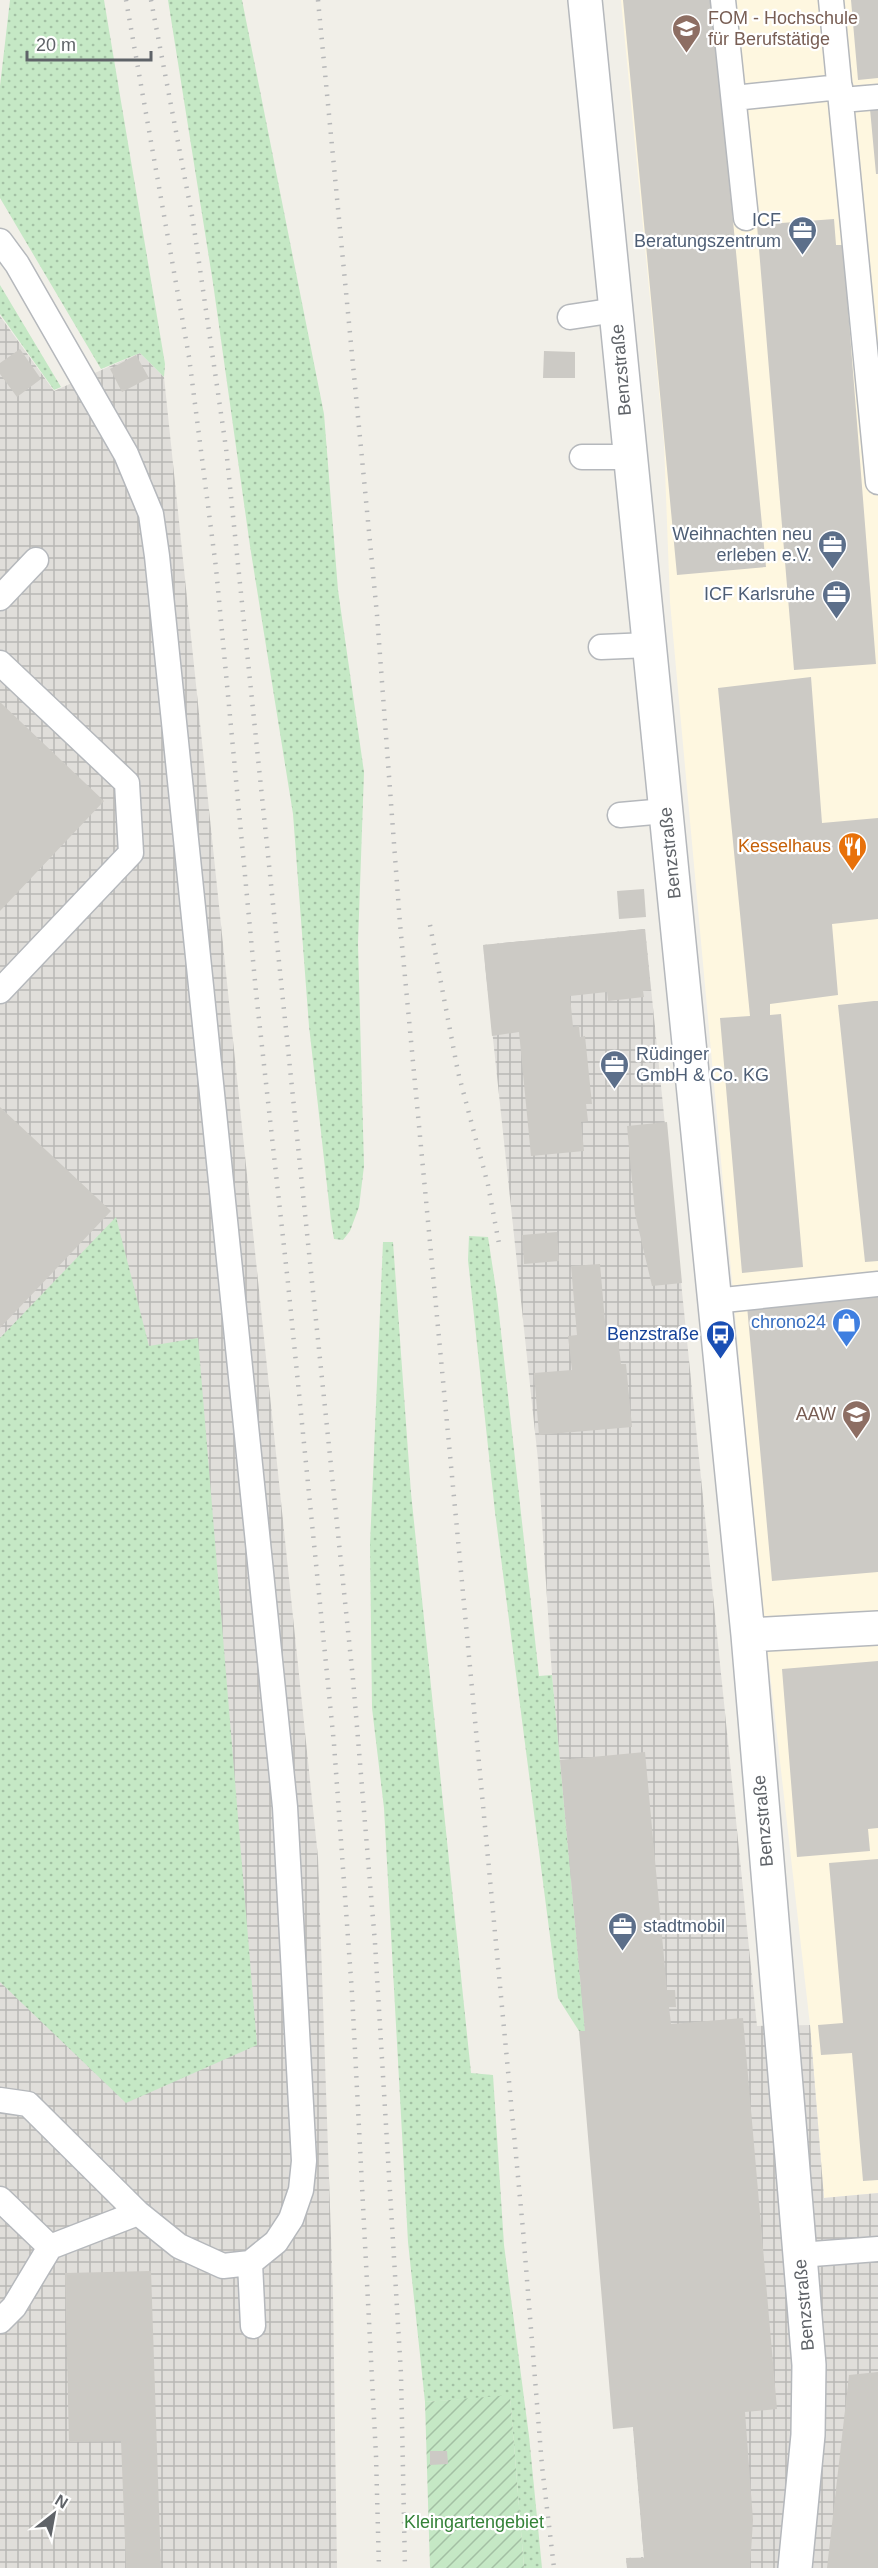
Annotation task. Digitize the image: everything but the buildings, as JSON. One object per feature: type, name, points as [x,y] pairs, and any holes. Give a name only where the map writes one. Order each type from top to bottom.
[{"type":"street","name":"Benzstraße","points":[[585,0],[748,1635],[800,2254],[809,2366],[808,2435],[795,2568]]},
{"type":"street","points":[[748,1635],[878,1628]]},
{"type":"lane","points":[[723,0],[746,218]]},
{"type":"lane","points":[[831,0],[878,482]]},
{"type":"lane","points":[[734,98],[841,94],[878,97]]},
{"type":"lane","points":[[0,241],[17,264],[126,454],[151,513],[288,1854],[304,2160],[301,2190],[291,2219],[276,2242],[250,2263],[223,2266],[179,2246],[138,2213],[28,2104],[0,2100]]},
{"type":"lane","points":[[570,317],[616,310]]},
{"type":"lane","points":[[582,457],[629,457]]},
{"type":"lane","points":[[0,598],[36,560]]},
{"type":"lane","points":[[601,647],[649,645]]},
{"type":"lane","points":[[0,663],[127,783],[131,853],[0,991]]},
{"type":"lane","points":[[620,814],[665,811]]},
{"type":"lane","points":[[714,1300],[878,1284]]},
{"type":"lane","points":[[0,2199],[50,2247]]},
{"type":"lane","points":[[0,2321],[14,2307],[50,2247],[138,2213]]},
{"type":"lane","points":[[800,2254],[878,2249]]},
{"type":"lane","points":[[250,2263],[254,2326]]},
{"type":"shaded area","points":[[621,0],[878,0],[878,2193],[824,2198],[810,2025],[759,1577],[670,602],[664,443]]},
{"type":"shaded area","points":[[0,316],[54,391],[140,353],[164,377],[318,1857],[333,2295],[337,2568],[0,2568]]},
{"type":"shaded area","points":[[645,929],[757,2026],[810,2025],[824,2198],[878,2193],[878,2568],[627,2568],[626,2558],[644,2557],[633,2427],[584,2031],[552,1675],[538,1460],[483,945]]},
{"type":"green space","points":[[10,0],[104,0],[165,364],[164,377],[140,353],[101,369],[0,198],[0,86]]},
{"type":"green space","points":[[168,0],[242,0],[324,414],[338,590],[364,772],[358,943],[364,1166],[359,1207],[350,1231],[343,1240],[334,1239],[331,1221],[309,1026],[293,814],[250,546],[213,283]]},
{"type":"green space","points":[[0,285],[61,387],[54,390],[0,314]]},
{"type":"green space","points":[[116,1217],[149,1346],[198,1338],[257,2045],[126,2103],[0,1982],[0,1338]]},
{"type":"green space","points":[[469,1236],[488,1237],[497,1296],[539,1676],[552,1675],[585,2031],[579,2031],[558,1998],[495,1512],[468,1260]]},
{"type":"green space","points":[[383,1242],[393,1242],[411,1493],[471,2073],[493,2075],[504,2245],[529,2436],[542,2568],[524,2568],[510,2396],[425,2402],[408,2242],[384,1808],[372,1708],[370,1545]]},
{"type":"green space","name":"Kleingartengebiet","points":[[510,2395],[524,2568],[430,2568],[425,2402]]},
{"type":"railway","points":[[126,0],[189,357],[216,568],[256,992],[288,1283],[334,1744],[352,1993],[376,2456],[379,2568]]},
{"type":"railway","points":[[151,0],[193,221],[226,448],[353,1679],[375,1943],[401,2374],[405,2568]]},
{"type":"railway","points":[[318,0],[377,615],[400,924],[523,2230],[542,2466],[554,2568]]},
{"type":"railway","points":[[430,925],[458,1072],[488,1185],[500,1249]]},
{"type":"place","name":"FOM - Hochschule für Berufstätige","points":[[687,54]]},
{"type":"place","name":"ICF Beratungszentrum","points":[[802,256]]},
{"type":"place","name":"Weihnachten neu erleben e.V.","points":[[833,570]]},
{"type":"place","name":"ICF Karlsruhe","points":[[836,620]]},
{"type":"place","name":"Kesselhaus","points":[[852,872]]},
{"type":"place","name":"Rüdinger GmbH & Co. KG","points":[[615,1090]]},
{"type":"place","name":"chrono24","points":[[847,1348]]},
{"type":"place","name":"Benzstraße","points":[[720,1360]]},
{"type":"place","name":"AAW","points":[[857,1440]]},
{"type":"place","name":"stadtmobil","points":[[622,1952]]}]
